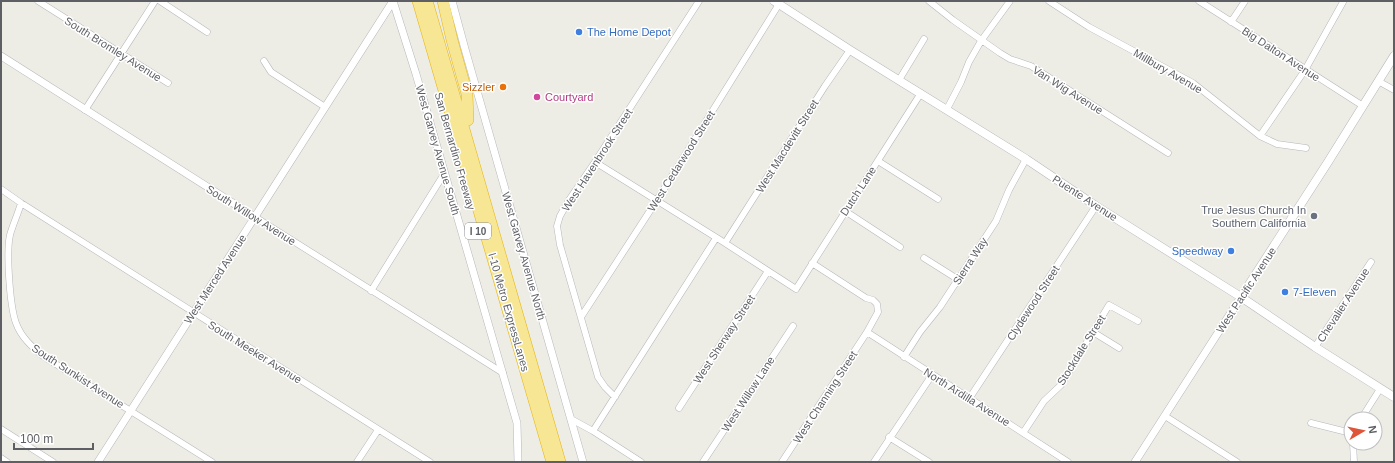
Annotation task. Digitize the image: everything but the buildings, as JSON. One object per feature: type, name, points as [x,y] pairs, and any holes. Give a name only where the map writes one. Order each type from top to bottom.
[{"type":"highway","name":"San Bernardino Freeway","points":[[412,1],[545,462]]},
{"type":"highway","name":"I-10 Metro ExpressLanes","points":[[418,1],[552,462]]},
{"type":"highway","name":"I-10 Metro ExpressLanes","points":[[427,1],[560,462]]},
{"type":"highway","name":"San Bernardino Freeway","points":[[434,1],[566,462]]},
{"type":"highway","points":[[443,1],[467,94],[468,120]]},
{"type":"main road","name":"Puente Avenue","points":[[777,3],[1026,159],[1096,206],[1241,297],[1315,347],[1394,397]]},
{"type":"main road","name":"West Pacific Avenue","points":[[1241,297],[1364,106],[1394,56]]},
{"type":"street","name":"South Bromley Avenue","points":[[38,1],[168,83]]},
{"type":"street","points":[[85,110],[120,53],[155,1]]},
{"type":"street","points":[[160,1],[207,32]]},
{"type":"street","name":"West Merced Avenue","points":[[98,462],[393,1]]},
{"type":"street","name":"West Garvey Avenue South","points":[[393,1],[416,74],[503,373],[516,423],[518,462]]},
{"type":"street","name":"West Garvey Avenue North","points":[[452,1],[584,462]]},
{"type":"street","name":"West Havenbrook Street","points":[[615,397],[598,377],[560,245],[558,226],[560,216],[568,200],[595,162],[699,1]]},
{"type":"street","name":"Van Wig Avenue","points":[[929,1],[981,40],[1010,59],[1030,66],[1168,153]]},
{"type":"street","points":[[947,109],[981,40],[1010,1]]},
{"type":"street","name":"Millbury Avenue","points":[[1049,1],[1089,27],[1193,84],[1260,136],[1278,144],[1306,148]]},
{"type":"street","name":"Big Dalton Avenue","points":[[1200,1],[1305,70],[1364,106]]},
{"type":"street","points":[[1231,22],[1245,1]]},
{"type":"street","points":[[1260,136],[1305,70],[1343,2]]},
{"type":"street","name":"West Cedarwood Street","points":[[581,317],[657,200],[777,3]]},
{"type":"street","points":[[899,80],[924,39]]},
{"type":"street","name":"West Macdevitt Street","points":[[726,243],[821,92],[850,50]]},
{"type":"street","name":"South Willow Avenue","points":[[1,56],[503,373]]},
{"type":"street","points":[[264,61],[271,72],[325,106]]},
{"type":"street","points":[[1378,81],[1394,90]]},
{"type":"street","name":"Dutch Lane","points":[[768,270],[796,289],[921,93]]},
{"type":"street","name":"Sierra Way","points":[[904,357],[920,332],[959,280],[996,221],[1009,190],[1026,159]]},
{"type":"street","points":[[878,161],[938,198]]},
{"type":"street","points":[[595,162],[768,270]]},
{"type":"street","points":[[371,291],[444,174]]},
{"type":"street","name":"South Meeker Avenue","points":[[1,189],[430,462]]},
{"type":"street","name":"South Sunkist Avenue","points":[[21,203],[10,234],[8,249],[12,309],[16,324],[28,343],[43,356],[132,410],[212,462]]},
{"type":"street","name":"Clydewood Street","points":[[969,399],[1096,206]]},
{"type":"street","points":[[845,211],[900,247]]},
{"type":"street","points":[[593,431],[716,238]]},
{"type":"street","points":[[924,258],[959,280]]},
{"type":"street","name":"Chevalier Avenue","points":[[1315,347],[1371,262]]},
{"type":"street","name":"West Channing Street","points":[[782,462],[867,332],[878,312],[877,304],[872,300],[866,298],[812,263]]},
{"type":"street","name":"West Sherway Street","points":[[679,408],[768,270]]},
{"type":"street","name":"West Pacific Avenue","points":[[1135,462],[1241,297]]},
{"type":"street","name":"Stockdale Street","points":[[1024,433],[1044,401],[1061,384],[1109,304],[1138,321]]},
{"type":"street","name":"West Willow Lane","points":[[703,462],[793,326]]},
{"type":"street","name":"North Ardilla Avenue","points":[[867,332],[1068,462]]},
{"type":"street","points":[[1093,332],[1119,348]]},
{"type":"street","points":[[874,462],[889,437],[932,375]]},
{"type":"street","points":[[1366,411],[1380,389]]},
{"type":"street","points":[[1165,416],[1237,462]]},
{"type":"street","points":[[571,419],[593,431],[641,462]]},
{"type":"street","points":[[1311,423],[1343,431]]},
{"type":"street","points":[[1,429],[53,462]]},
{"type":"street","points":[[357,462],[378,430]]},
{"type":"street","points":[[889,437],[929,462]]},
{"type":"street","points":[[1353,451],[1354,462]]},
{"type":"street","points":[[1223,462],[1227,456]]},
{"type":"street","points":[[1,458],[7,462]]},
{"type":"place","name":"The Home Depot","points":[[579,32]]},
{"type":"place","name":"Sizzler","points":[[503,87]]},
{"type":"place","name":"Courtyard","points":[[537,97]]},
{"type":"place","name":"True Jesus Church In Southern California","points":[[1314,216]]},
{"type":"place","name":"Speedway","points":[[1231,251]]},
{"type":"place","name":"7-Eleven","points":[[1285,292]]}]
